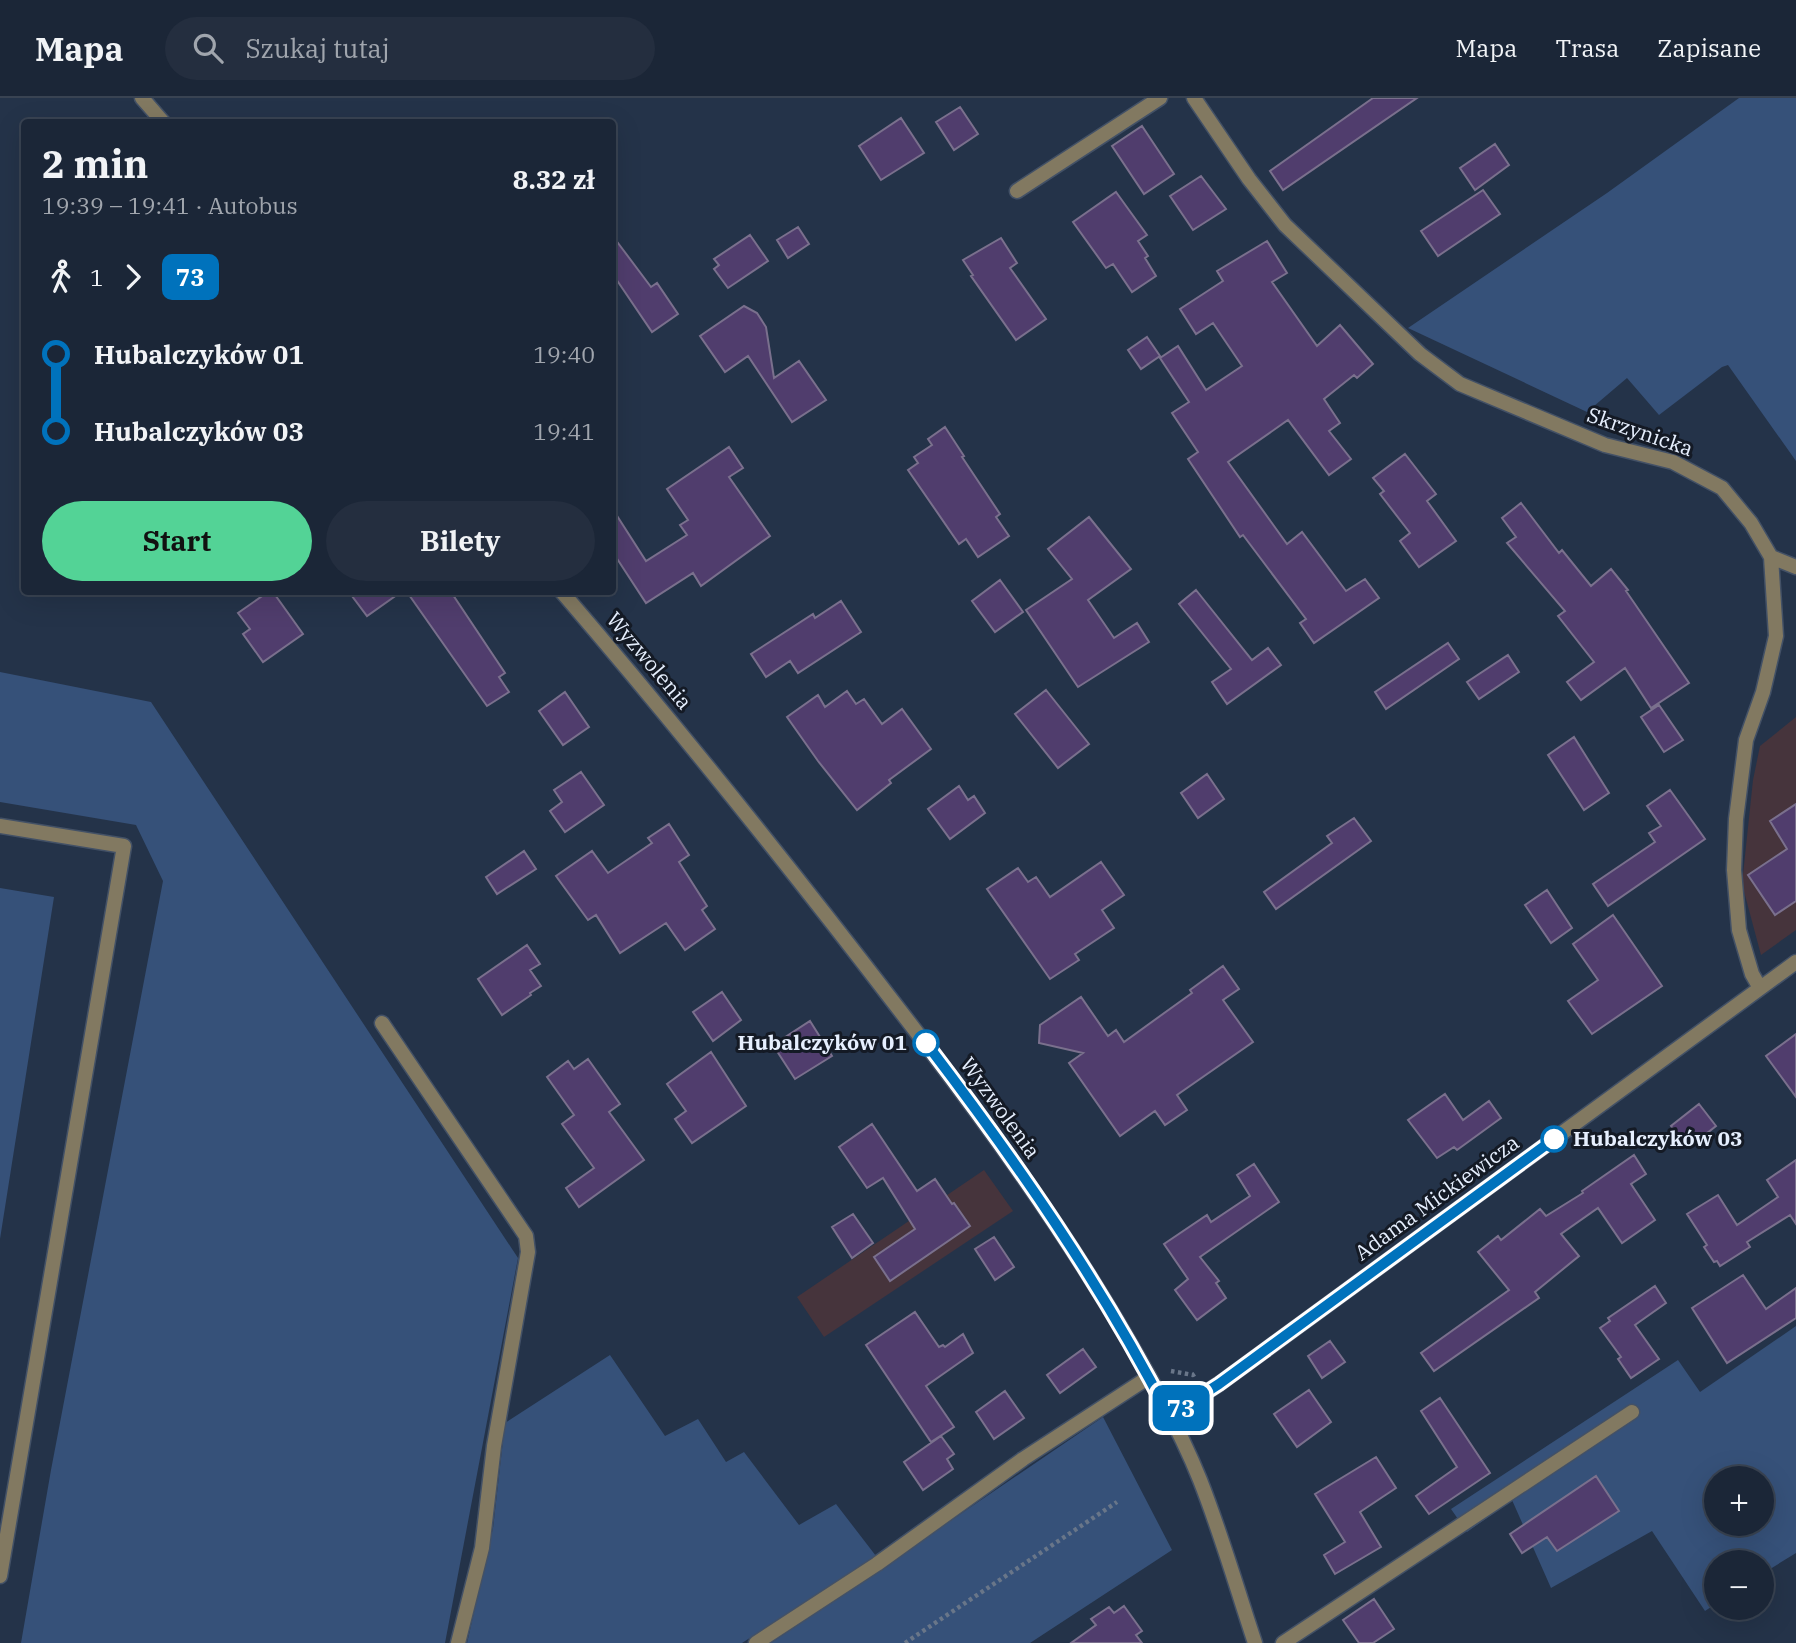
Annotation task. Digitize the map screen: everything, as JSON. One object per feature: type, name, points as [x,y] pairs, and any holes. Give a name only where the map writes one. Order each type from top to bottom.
[{"type":"street","points":[[142,98],[160,119]]},
{"type":"street","points":[[1017,191],[1160,98]]},
{"type":"street","name":"Skrzynicka","points":[[1194,98],[1249,179],[1285,225],[1420,354],[1460,384],[1605,445],[1673,462],[1722,488],[1751,523],[1771,556],[1776,636],[1763,692],[1746,740],[1735,819],[1735,896],[1739,929],[1752,974],[1760,988]]},
{"type":"street","points":[[1771,556],[1796,567]]},
{"type":"street","name":"Wyzwolenia","points":[[565,595],[713,771],[948,1073],[1058,1225],[1149,1377],[1200,1479],[1255,1643]]},
{"type":"street","points":[[0,826],[124,846],[0,1576]]},
{"type":"street","name":"Adama Mickiewicza","points":[[1169,1416],[1230,1376],[1796,962]]},
{"type":"street","points":[[382,1023],[526,1236],[528,1252],[494,1446],[482,1548],[458,1643]]},
{"type":"street","points":[[756,1643],[877,1564],[1023,1459],[1149,1377]]},
{"type":"street","points":[[1283,1643],[1632,1412]]},
{"type":"path","points":[[1166,1367],[1173,1373],[1193,1375],[1200,1371]]},
{"type":"path","points":[[905,1643],[1117,1502]]},
{"type":"shaded area","points":[[1739,98],[1796,98],[1796,461],[1728,365],[1659,415],[1627,378],[1587,412],[1408,328],[1607,193]]},
{"type":"shaded area","points":[[0,672],[151,702],[518,1258],[445,1643],[21,1643],[51,1470],[163,881],[136,825],[0,802]]},
{"type":"shaded area","points":[[1796,717],[1796,930],[1761,955],[1742,884],[1753,780],[1760,746]]},
{"type":"shaded area","points":[[0,888],[54,897],[0,1239]]},
{"type":"shaded area","points":[[984,1170],[1013,1211],[824,1337],[797,1297]]},
{"type":"shaded area","points":[[1796,1326],[1796,1553],[1774,1567],[1774,1550],[1704,1550],[1704,1609],[1652,1531],[1551,1588],[1512,1500],[1467,1532],[1451,1509],[1678,1360],[1700,1392]]},
{"type":"shaded area","points":[[610,1355],[665,1436],[698,1419],[726,1462],[744,1452],[799,1525],[836,1504],[876,1556],[742,1643],[467,1643],[493,1528],[505,1423]]},
{"type":"shaded area","points":[[1103,1417],[1172,1550],[1030,1643],[771,1643]]},
{"type":"building","points":[[1373,98],[1417,98],[1283,190],[1270,171]]},
{"type":"building","points":[[960,107],[978,134],[954,150],[936,122]]},
{"type":"building","points":[[901,118],[924,153],[881,180],[859,146]]},
{"type":"building","points":[[1142,126],[1174,174],[1144,194],[1112,146]]},
{"type":"building","points":[[1495,144],[1509,165],[1475,190],[1460,168]]},
{"type":"building","points":[[1201,176],[1226,209],[1193,230],[1170,196]]},
{"type":"building","points":[[1483,190],[1500,214],[1438,256],[1421,231]]},
{"type":"building","points":[[1116,192],[1147,235],[1138,241],[1156,276],[1132,292],[1113,264],[1106,268],[1073,222]]},
{"type":"building","points":[[798,227],[809,244],[788,258],[777,240]]},
{"type":"building","points":[[750,235],[768,261],[728,288],[714,269],[719,265],[714,259]]},
{"type":"building","points":[[1001,238],[1017,263],[1010,268],[1046,319],[1016,340],[971,276],[973,275],[963,260]]},
{"type":"building","points":[[616,240],[651,287],[657,283],[678,314],[652,332],[616,279]]},
{"type":"building","points":[[1267,241],[1287,273],[1272,282],[1317,346],[1340,325],[1373,364],[1324,399],[1340,423],[1329,431],[1351,459],[1329,475],[1288,420],[1228,462],[1287,544],[1302,532],[1346,591],[1365,579],[1379,598],[1314,643],[1300,623],[1306,619],[1243,535],[1240,537],[1188,459],[1198,452],[1172,413],[1189,402],[1160,358],[1178,346],[1206,390],[1242,366],[1213,323],[1196,334],[1180,309],[1223,281],[1217,271]]},
{"type":"building","points":[[744,306],[757,313],[766,327],[774,378],[799,361],[826,400],[792,422],[748,356],[725,372],[700,336]]},
{"type":"building","points":[[1147,337],[1160,356],[1141,369],[1128,350]]},
{"type":"building","points":[[945,427],[1000,514],[996,517],[1009,536],[978,557],[966,539],[959,544],[908,470],[918,463],[914,457],[932,445],[928,439]]},
{"type":"building","points":[[729,447],[743,468],[729,477],[770,536],[701,586],[693,573],[646,603],[616,557],[616,514],[646,561],[687,535],[680,525],[688,520],[667,489]]},
{"type":"building","points":[[1405,454],[1436,494],[1427,501],[1456,541],[1419,567],[1400,541],[1410,533],[1380,494],[1384,491],[1373,478]]},
{"type":"building","points":[[1521,503],[1559,553],[1562,550],[1591,586],[1611,569],[1628,590],[1626,591],[1689,683],[1651,708],[1625,668],[1581,700],[1567,682],[1594,662],[1558,616],[1565,611],[1507,543],[1516,537],[1502,518]]},
{"type":"building","points":[[1089,517],[1131,569],[1088,600],[1114,638],[1137,623],[1149,642],[1078,687],[1026,610],[1072,579],[1048,549]]},
{"type":"building","points":[[1000,580],[1023,612],[995,632],[972,601]]},
{"type":"building","points":[[1196,590],[1252,660],[1268,648],[1281,665],[1227,704],[1212,682],[1231,669],[1179,604]]},
{"type":"building","points":[[264,595],[275,595],[303,634],[263,662],[243,634],[250,629],[238,613]]},
{"type":"building","points":[[351,595],[397,595],[367,616]]},
{"type":"building","points":[[409,595],[453,595],[505,673],[499,677],[509,692],[487,706]]},
{"type":"building","points":[[841,601],[861,632],[798,673],[790,661],[766,677],[751,654],[813,614],[815,618]]},
{"type":"building","points":[[1448,643],[1459,659],[1386,709],[1375,692]]},
{"type":"building","points":[[1508,655],[1519,672],[1479,699],[1467,682]]},
{"type":"building","points":[[1046,690],[1089,744],[1058,768],[1015,714]]},
{"type":"building","points":[[847,691],[856,704],[864,699],[882,724],[902,709],[931,749],[889,780],[891,783],[857,810],[787,717],[818,695],[825,707]]},
{"type":"building","points":[[565,692],[589,727],[563,745],[539,711]]},
{"type":"building","points":[[1659,705],[1683,740],[1664,752],[1641,717]]},
{"type":"building","points":[[1574,737],[1609,793],[1584,810],[1548,755]]},
{"type":"building","points":[[581,772],[604,805],[565,832],[550,811],[562,802],[554,790]]},
{"type":"building","points":[[1207,774],[1224,799],[1198,818],[1181,793]]},
{"type":"building","points":[[959,786],[968,800],[974,796],[985,813],[950,839],[928,809]]},
{"type":"building","points":[[1670,790],[1705,839],[1608,906],[1593,884],[1655,842],[1649,833],[1661,826],[1647,806]]},
{"type":"building","points":[[1796,804],[1796,901],[1775,915],[1748,875],[1787,849],[1770,821]]},
{"type":"building","points":[[1354,818],[1371,841],[1276,909],[1264,892],[1332,843],[1327,836]]},
{"type":"building","points":[[669,824],[689,855],[679,862],[707,906],[702,910],[715,929],[685,950],[666,923],[620,953],[596,915],[588,920],[556,876],[592,851],[608,873],[652,843],[648,838]]},
{"type":"building","points":[[524,851],[536,869],[497,894],[486,877]]},
{"type":"building","points":[[1101,862],[1124,895],[1102,910],[1114,928],[1075,954],[1079,960],[1050,979],[987,889],[1018,868],[1028,882],[1036,877],[1050,897]]},
{"type":"building","points":[[1547,890],[1572,928],[1551,943],[1525,905]]},
{"type":"building","points":[[1613,915],[1662,986],[1592,1034],[1568,1001],[1598,980],[1573,944]]},
{"type":"building","points":[[527,945],[540,964],[530,970],[541,986],[502,1015],[478,979]]},
{"type":"building","points":[[1223,966],[1239,989],[1223,1000],[1253,1042],[1177,1095],[1187,1110],[1165,1125],[1155,1111],[1120,1136],[1069,1063],[1083,1053],[1039,1043],[1040,1025],[1081,997],[1108,1036],[1116,1030],[1124,1042],[1192,993],[1190,990]]},
{"type":"building","points":[[722,992],[741,1020],[713,1041],[693,1012]]},
{"type":"building","points":[[810,1021],[832,1056],[795,1079],[773,1045]]},
{"type":"building","points":[[1796,1034],[1796,1097],[1766,1056]]},
{"type":"building","points":[[711,1052],[746,1106],[692,1143],[675,1119],[686,1111],[667,1084]]},
{"type":"building","points":[[588,1059],[620,1104],[609,1112],[644,1160],[579,1207],[566,1188],[594,1168],[562,1124],[574,1115],[547,1077],[568,1061],[574,1069]]},
{"type":"building","points":[[1445,1094],[1463,1120],[1489,1101],[1501,1118],[1457,1150],[1454,1147],[1437,1158],[1408,1120]]},
{"type":"building","points":[[1699,1104],[1716,1126],[1688,1148],[1671,1126]]},
{"type":"building","points":[[872,1124],[917,1191],[935,1179],[970,1226],[890,1281],[874,1257],[915,1229],[883,1178],[867,1188],[839,1147]]},
{"type":"building","points":[[1634,1155],[1646,1174],[1631,1184],[1655,1220],[1622,1243],[1598,1208],[1561,1234],[1579,1256],[1535,1292],[1539,1298],[1434,1371],[1421,1353],[1509,1290],[1478,1252],[1498,1236],[1501,1240],[1540,1209],[1546,1216],[1583,1193],[1582,1191]]},
{"type":"building","points":[[1796,1160],[1796,1224],[1790,1215],[1747,1242],[1750,1247],[1720,1266],[1717,1261],[1714,1262],[1704,1247],[1707,1245],[1687,1214],[1718,1195],[1737,1225],[1778,1197],[1767,1180]]},
{"type":"building","points":[[1254,1164],[1279,1202],[1200,1257],[1219,1281],[1216,1283],[1226,1298],[1197,1320],[1175,1290],[1188,1279],[1164,1244],[1207,1215],[1211,1222],[1250,1196],[1237,1175]]},
{"type":"building","points":[[853,1214],[873,1243],[852,1258],[832,1227]]},
{"type":"building","points":[[994,1237],[1014,1267],[995,1280],[975,1249]]},
{"type":"building","points":[[1743,1275],[1766,1309],[1796,1288],[1796,1318],[1727,1363],[1692,1308]]},
{"type":"building","points":[[1655,1286],[1666,1303],[1635,1325],[1659,1359],[1631,1378],[1618,1359],[1621,1357],[1600,1328],[1610,1321],[1608,1318]]},
{"type":"building","points":[[915,1312],[939,1347],[945,1347],[963,1334],[973,1353],[926,1386],[954,1427],[931,1442],[866,1345]]},
{"type":"building","points":[[1330,1341],[1345,1362],[1322,1378],[1308,1356]]},
{"type":"building","points":[[1083,1349],[1096,1367],[1060,1393],[1047,1375]]},
{"type":"building","points":[[1309,1390],[1331,1422],[1297,1447],[1274,1414]]},
{"type":"building","points":[[1005,1391],[1024,1418],[994,1439],[976,1412]]},
{"type":"building","points":[[1440,1398],[1490,1473],[1429,1514],[1416,1496],[1457,1467],[1421,1411]]},
{"type":"building","points":[[941,1436],[954,1454],[947,1459],[953,1469],[923,1490],[904,1462]]},
{"type":"building","points":[[1376,1457],[1396,1488],[1360,1512],[1381,1547],[1335,1574],[1324,1555],[1345,1542],[1315,1494]]},
{"type":"building","points":[[1596,1476],[1619,1511],[1557,1551],[1547,1537],[1522,1553],[1510,1534]]},
{"type":"building","points":[[1374,1599],[1394,1629],[1373,1643],[1359,1643],[1343,1620]]},
{"type":"building","points":[[1124,1606],[1142,1631],[1136,1635],[1142,1643],[1071,1643],[1096,1625],[1091,1619],[1109,1607],[1114,1613]]},
{"type":"bus line","name":"73","points":[[926,1043],[1058,1225],[1130,1342],[1169,1416],[1219,1384],[1554,1139]]},
{"type":"place","name":"Hubalczyków 01","points":[[926,1043]]},
{"type":"place","name":"Hubalczyków 03","points":[[1554,1139]]}]
